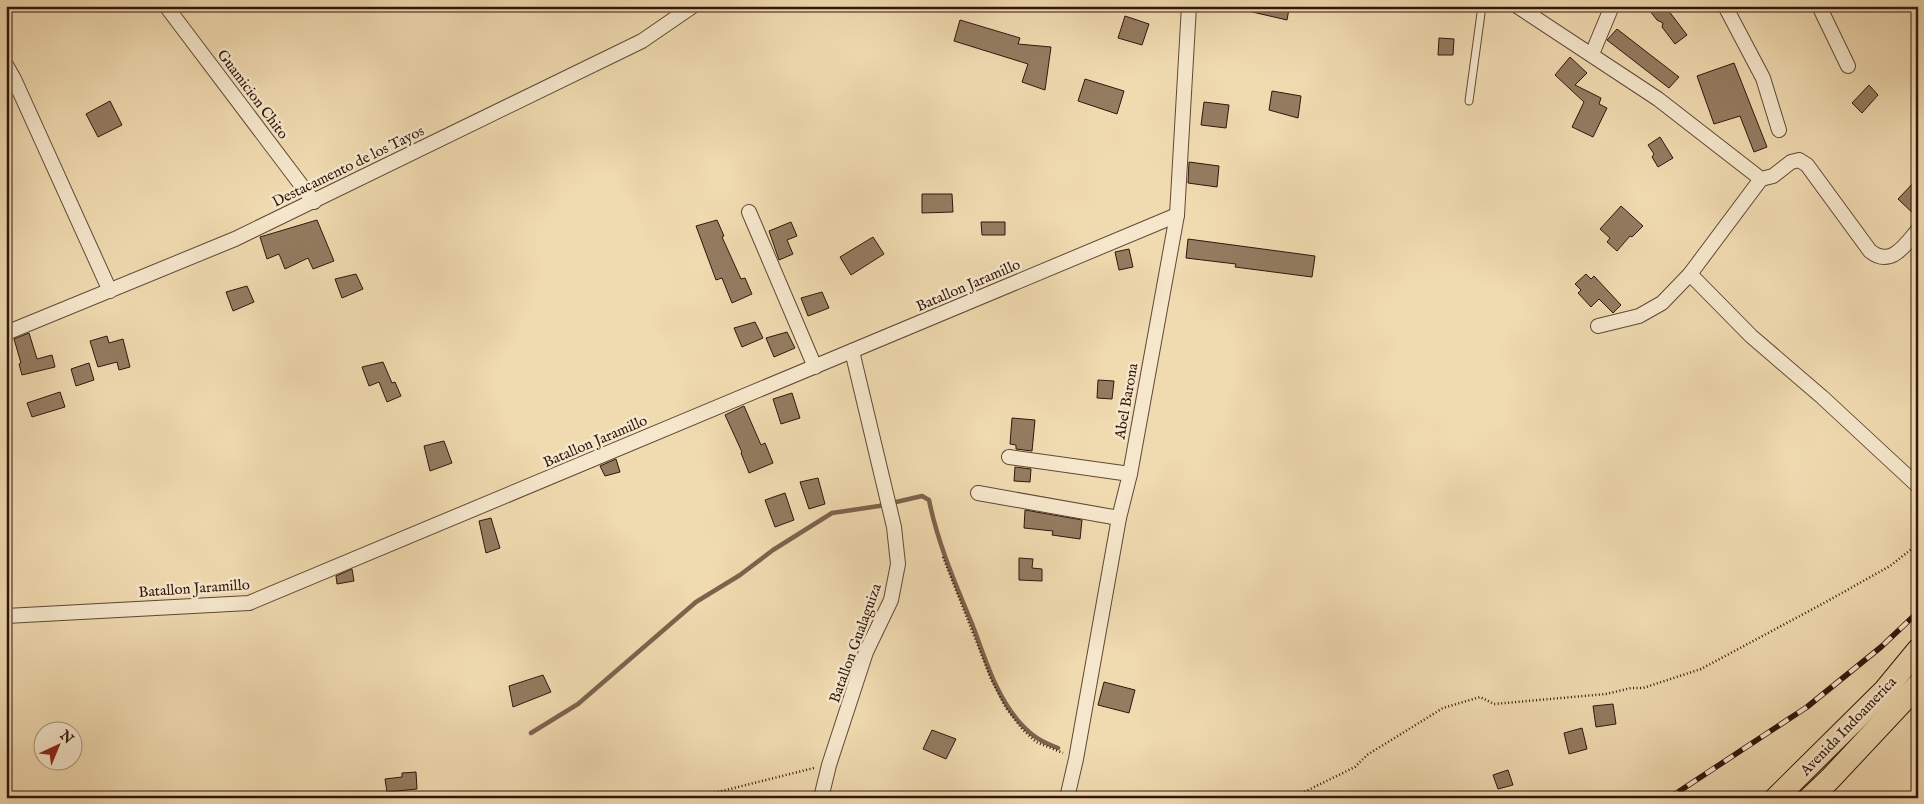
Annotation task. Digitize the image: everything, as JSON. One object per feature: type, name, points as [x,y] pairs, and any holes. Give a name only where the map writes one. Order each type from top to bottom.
[{"type":"main road","name":"Avenida Indoamerica","points":[[1776,798],[1885,690],[1918,650]]},
{"type":"main road","name":"Avenida Indoamerica","points":[[1810,798],[1918,685]]},
{"type":"street","name":"Guamicion Chito","points":[[166,6],[314,202]]},
{"type":"street","name":"Destacamento de los Tayos","points":[[6,333],[235,239],[314,202],[642,41],[693,6]]},
{"type":"street","name":"Abel Barona","points":[[1067,798],[1076,759],[1119,518],[1130,474],[1177,215],[1189,6]]},
{"type":"street","points":[[1517,6],[1658,99],[1761,179]]},
{"type":"street","points":[[1592,54],[1612,6]]},
{"type":"street","points":[[1725,6],[1763,78],[1779,130]]},
{"type":"street","points":[[1819,6],[1848,66]]},
{"type":"street","points":[[6,65],[110,291]]},
{"type":"street","points":[[1598,326],[1639,316],[1662,303],[1690,274],[1761,179],[1773,176],[1791,162],[1799,160],[1807,165],[1870,251],[1877,257],[1893,256],[1918,230]]},
{"type":"street","points":[[749,212],[815,367]]},
{"type":"street","name":"Batallon Jaramillo","points":[[6,616],[249,603],[1177,215]]},
{"type":"street","points":[[1690,274],[1751,336],[1822,397],[1918,486]]},
{"type":"street","name":"Batallon Gualaguiza","points":[[821,798],[829,765],[866,652],[891,600],[898,564],[894,527],[852,351]]},
{"type":"street","points":[[1009,457],[1130,474]]},
{"type":"street","points":[[978,492],[1119,518]]},
{"type":"lane","points":[[1469,101],[1482,6]]},
{"type":"path","points":[[1292,798],[1355,767],[1367,755],[1444,708],[1480,697],[1494,704],[1606,694],[1630,688],[1643,688],[1701,669],[1890,566],[1918,544]]},
{"type":"path","points":[[943,557],[991,679],[1006,708],[1023,730],[1036,742],[1076,759]]},
{"type":"path","points":[[694,798],[829,765]]},
{"type":"building","points":[[1249,6],[1277,6],[1289,9],[1287,20],[1248,11]]},
{"type":"building","points":[[1646,6],[1665,6],[1687,35],[1675,44],[1662,27],[1663,23],[1657,20]]},
{"type":"building","points":[[1125,16],[1149,24],[1142,45],[1118,38]]},
{"type":"building","points":[[960,20],[1020,38],[1018,44],[1051,47],[1045,90],[1022,82],[1028,64],[954,41]]},
{"type":"building","points":[[1617,29],[1679,77],[1669,88],[1607,40]]},
{"type":"building","points":[[1439,38],[1454,39],[1453,55],[1438,55]]},
{"type":"building","points":[[1570,57],[1587,73],[1575,85],[1601,98],[1599,104],[1607,108],[1593,137],[1572,127],[1584,102],[1555,75]]},
{"type":"building","points":[[1734,63],[1767,147],[1754,152],[1740,116],[1714,124],[1697,76]]},
{"type":"building","points":[[1085,79],[1124,91],[1117,114],[1078,101]]},
{"type":"building","points":[[1869,85],[1878,95],[1862,113],[1852,103]]},
{"type":"building","points":[[1272,91],[1301,96],[1298,118],[1269,110]]},
{"type":"building","points":[[110,101],[122,125],[98,137],[86,114]]},
{"type":"building","points":[[1204,102],[1229,105],[1226,128],[1201,125]]},
{"type":"building","points":[[1660,137],[1673,158],[1658,167],[1652,157],[1654,154],[1648,145]]},
{"type":"building","points":[[1189,162],[1219,166],[1217,187],[1188,183]]},
{"type":"building","points":[[1918,178],[1918,218],[1898,199]]},
{"type":"building","points":[[922,194],[952,194],[953,212],[922,213]]},
{"type":"building","points":[[1621,206],[1643,226],[1632,237],[1630,236],[1617,251],[1607,242],[1610,238],[1600,229]]},
{"type":"building","points":[[317,220],[334,261],[313,269],[308,258],[285,269],[279,254],[267,259],[260,237]]},
{"type":"building","points":[[717,220],[724,236],[722,237],[741,279],[745,278],[752,294],[732,303],[722,278],[716,280],[696,226]]},
{"type":"building","points":[[791,222],[797,236],[787,240],[793,254],[779,260],[769,231]]},
{"type":"building","points":[[981,222],[1005,222],[1005,235],[982,235]]},
{"type":"building","points":[[873,237],[884,254],[851,275],[840,257]]},
{"type":"building","points":[[1188,239],[1315,256],[1312,277],[1235,267],[1236,264],[1186,258]]},
{"type":"building","points":[[1129,249],[1133,267],[1119,270],[1115,252]]},
{"type":"building","points":[[356,274],[363,289],[342,298],[335,279]]},
{"type":"building","points":[[1586,274],[1591,279],[1594,276],[1621,305],[1613,313],[1599,299],[1591,307],[1578,293],[1581,290],[1575,284]]},
{"type":"building","points":[[247,286],[254,302],[233,311],[226,292]]},
{"type":"building","points":[[822,292],[829,308],[808,316],[801,298]]},
{"type":"building","points":[[755,322],[763,338],[742,347],[734,328]]},
{"type":"building","points":[[787,332],[795,348],[774,357],[766,338]]},
{"type":"building","points":[[29,333],[37,359],[52,355],[55,367],[22,375],[19,364],[21,363],[14,339]]},
{"type":"building","points":[[107,336],[109,343],[123,339],[130,367],[119,370],[117,362],[98,367],[90,341]]},
{"type":"building","points":[[383,362],[392,383],[395,382],[401,396],[387,402],[379,382],[369,386],[362,367]]},
{"type":"building","points":[[89,363],[94,380],[76,386],[71,369]]},
{"type":"building","points":[[1098,380],[1114,381],[1112,399],[1097,398]]},
{"type":"building","points":[[60,392],[65,407],[32,417],[27,403]]},
{"type":"building","points":[[792,393],[800,418],[781,424],[773,399]]},
{"type":"building","points":[[744,406],[761,445],[765,443],[773,463],[749,473],[742,452],[725,415]]},
{"type":"building","points":[[1012,418],[1035,420],[1032,451],[1016,449],[1016,445],[1010,444]]},
{"type":"building","points":[[444,441],[452,463],[430,471],[424,446]]},
{"type":"building","points":[[616,459],[620,472],[605,476],[600,466]]},
{"type":"building","points":[[1015,467],[1031,469],[1030,482],[1014,481]]},
{"type":"building","points":[[818,478],[825,504],[809,509],[800,482]]},
{"type":"building","points":[[785,493],[794,520],[775,527],[765,500]]},
{"type":"building","points":[[1025,510],[1082,520],[1080,539],[1052,535],[1053,531],[1024,528]]},
{"type":"building","points":[[491,518],[500,548],[486,553],[479,521]]},
{"type":"building","points":[[1019,558],[1033,559],[1032,568],[1042,569],[1042,581],[1019,580]]},
{"type":"building","points":[[352,569],[354,581],[337,584],[336,576]]},
{"type":"building","points":[[543,675],[551,692],[513,707],[509,686]]},
{"type":"building","points":[[1104,682],[1135,690],[1129,713],[1098,705]]},
{"type":"building","points":[[1613,704],[1616,724],[1596,727],[1593,706]]},
{"type":"building","points":[[1582,728],[1587,749],[1569,754],[1564,733]]},
{"type":"building","points":[[932,730],[956,739],[946,759],[923,749]]},
{"type":"building","points":[[1508,770],[1513,785],[1498,789],[1493,775]]},
{"type":"building","points":[[416,772],[417,789],[387,792],[385,779],[402,777],[402,773]]},
{"type":"waterway","points":[[531,733],[578,704],[696,602],[740,575],[773,550],[832,513],[879,506],[922,496],[929,500],[948,566],[1005,703],[1025,729],[1038,739],[1058,748]]},
{"type":"railway","points":[[1669,798],[1807,707],[1881,647],[1918,612]]}]
